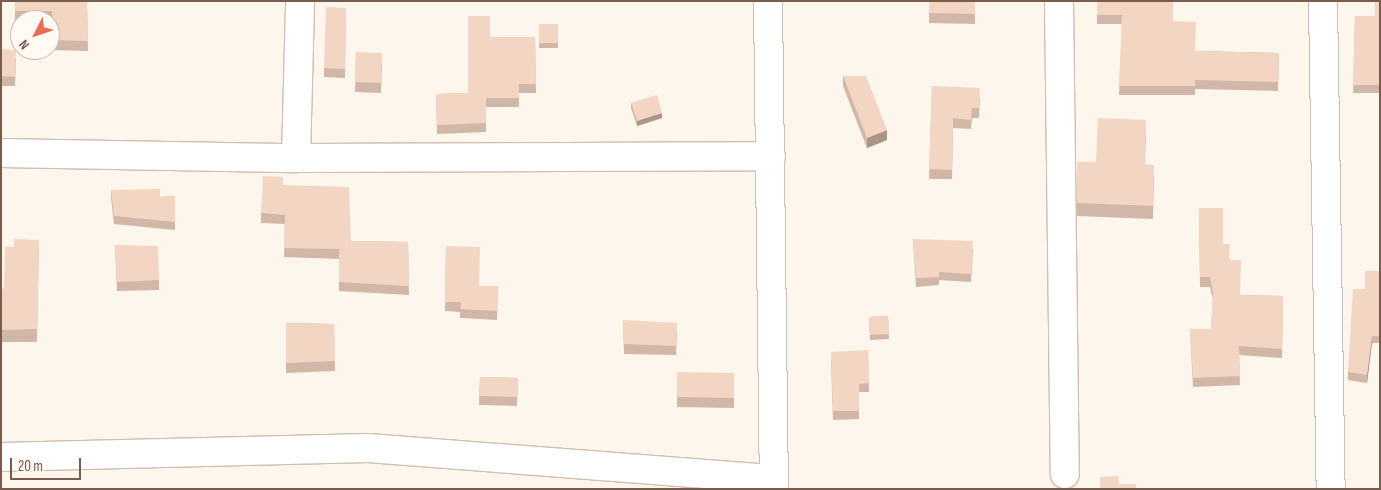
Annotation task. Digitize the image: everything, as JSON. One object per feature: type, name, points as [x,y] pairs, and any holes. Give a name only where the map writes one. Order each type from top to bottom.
[{"type":"street","points":[[296,158],[300,1]]},
{"type":"street","points":[[1,457],[368,448],[774,484],[768,1]]},
{"type":"street","points":[[1059,1],[1065,474]]},
{"type":"street","points":[[1323,1],[1331,489]]},
{"type":"street","points":[[1,153],[296,158],[771,156]]},
{"type":"building","points":[[15,1],[87,1],[88,41],[60,40],[60,10],[15,10]]},
{"type":"building","points":[[929,1],[975,1],[975,14],[929,13]]},
{"type":"building","points":[[1097,1],[1173,1],[1173,21],[1196,22],[1195,51],[1279,53],[1278,82],[1195,80],[1195,86],[1119,86],[1122,15],[1097,15]]},
{"type":"building","points":[[1375,1],[1380,1],[1380,85],[1353,85],[1355,16],[1375,16]]},
{"type":"building","points":[[326,7],[346,8],[345,69],[324,68]]},
{"type":"building","points":[[468,16],[490,16],[490,37],[535,37],[536,84],[519,84],[519,98],[486,98],[486,123],[437,125],[436,94],[468,93]]},
{"type":"building","points":[[539,24],[558,24],[558,43],[539,43]]},
{"type":"building","points":[[1,49],[10,50],[10,60],[16,60],[15,77],[1,76]]},
{"type":"building","points":[[356,52],[382,53],[381,83],[355,82]]},
{"type":"building","points":[[843,76],[866,76],[887,130],[867,138]]},
{"type":"building","points":[[932,86],[980,88],[979,108],[972,108],[971,120],[953,118],[952,170],[929,169]]},
{"type":"building","points":[[657,95],[662,113],[637,121],[631,103]]},
{"type":"building","points":[[1098,118],[1146,120],[1145,164],[1154,165],[1153,206],[1077,203],[1077,162],[1096,162]]},
{"type":"building","points":[[263,176],[283,177],[283,185],[349,187],[351,241],[408,242],[409,286],[339,282],[339,249],[284,248],[285,215],[261,213]]},
{"type":"building","points":[[160,189],[160,197],[175,196],[175,222],[114,216],[111,190]]},
{"type":"building","points":[[1199,208],[1223,208],[1223,244],[1230,244],[1229,260],[1241,260],[1240,295],[1283,296],[1282,349],[1239,346],[1240,376],[1193,378],[1190,329],[1211,329],[1213,293],[1210,277],[1200,277]]},
{"type":"building","points":[[14,239],[39,240],[37,329],[1,330],[1,289],[4,289],[5,247],[14,247]]},
{"type":"building","points":[[913,239],[973,241],[971,274],[939,272],[939,277],[916,278]]},
{"type":"building","points":[[115,245],[158,246],[159,280],[117,282]]},
{"type":"building","points":[[446,246],[480,247],[479,286],[498,286],[497,311],[460,309],[461,302],[445,302]]},
{"type":"building","points":[[1365,271],[1380,271],[1380,336],[1372,336],[1367,375],[1348,372],[1353,289],[1365,289]]},
{"type":"building","points":[[888,316],[889,334],[870,335],[869,317]]},
{"type":"building","points":[[623,320],[677,323],[676,346],[624,344]]},
{"type":"building","points":[[286,323],[334,324],[335,361],[286,363]]},
{"type":"building","points":[[868,350],[869,383],[859,384],[859,411],[833,411],[831,352]]},
{"type":"building","points":[[677,372],[734,373],[734,398],[677,397]]},
{"type":"building","points":[[480,377],[518,378],[517,397],[479,396]]},
{"type":"building","points":[[1118,476],[1119,484],[1136,484],[1136,489],[1100,489],[1100,477]]}]
